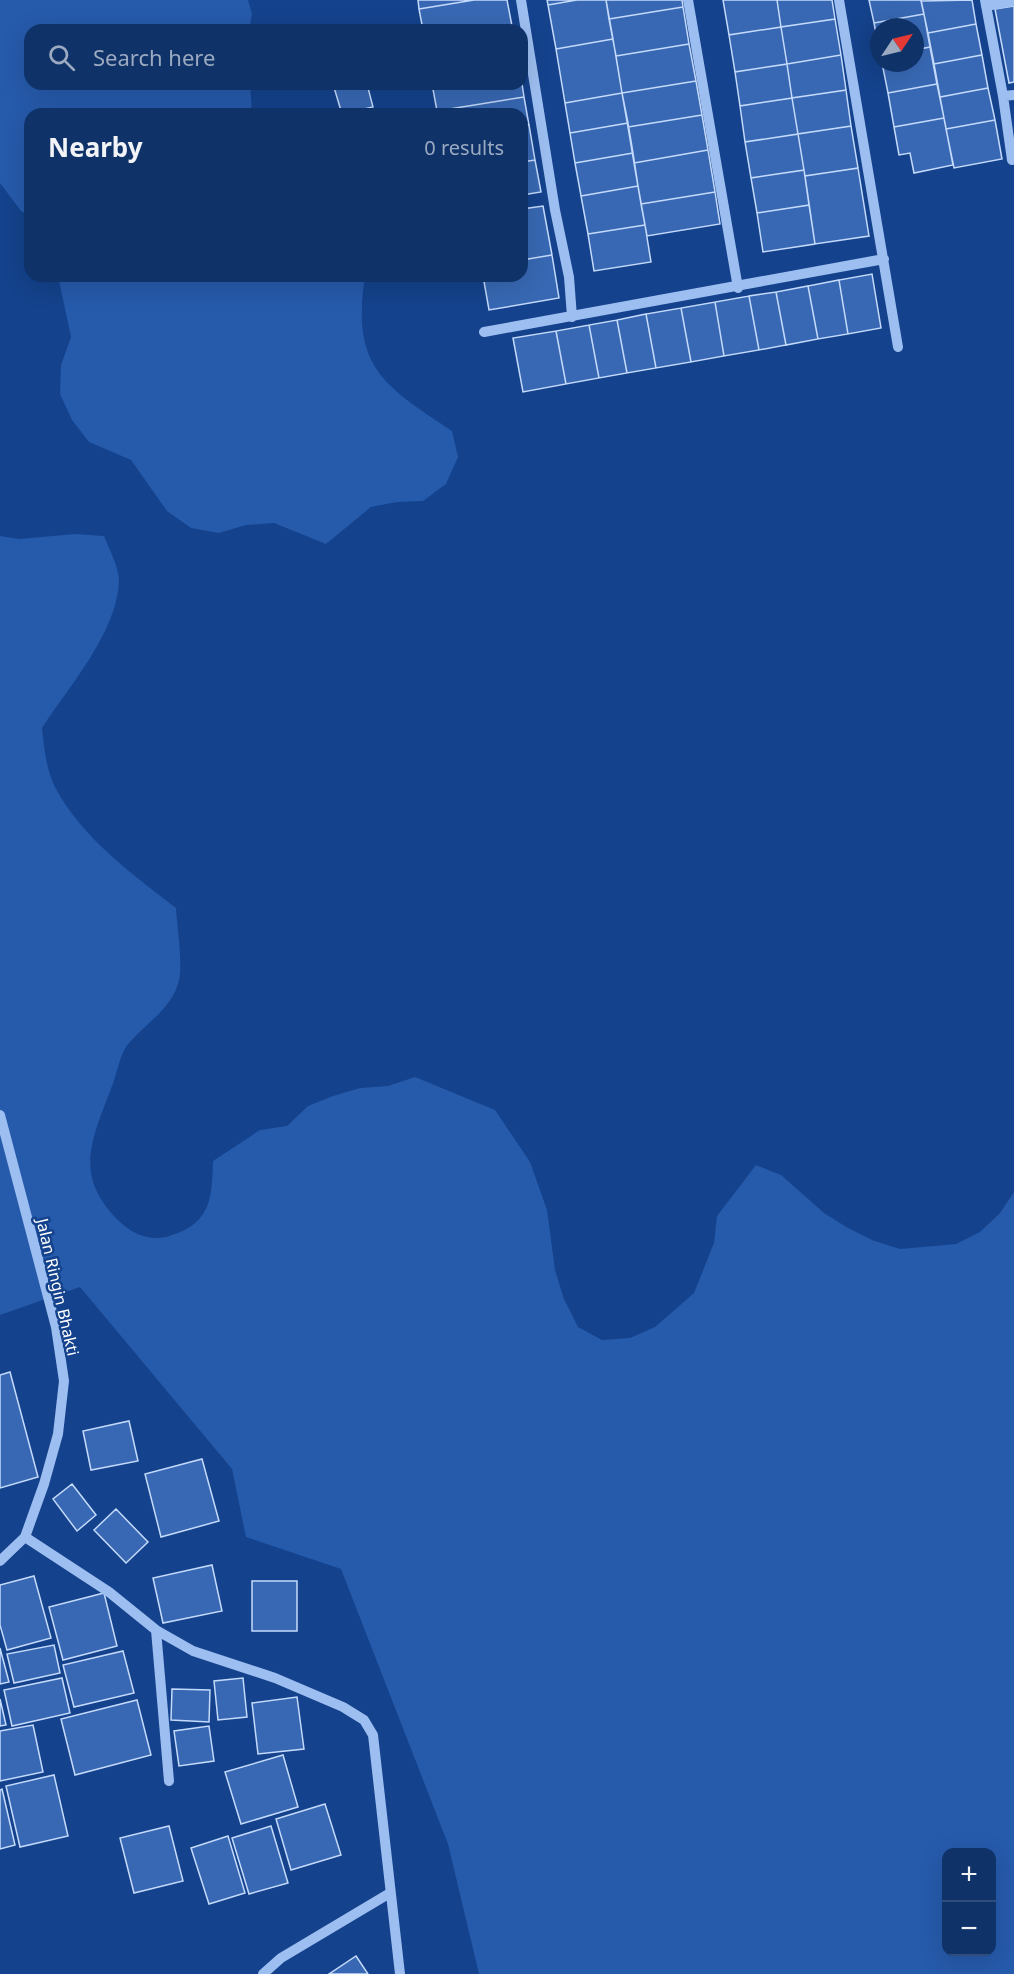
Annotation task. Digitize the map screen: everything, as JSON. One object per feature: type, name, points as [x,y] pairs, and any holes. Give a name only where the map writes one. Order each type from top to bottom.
[{"type":"street","points":[[521,0],[525,24]]},
{"type":"street","points":[[688,0],[738,288]]},
{"type":"street","points":[[839,0],[898,347]]},
{"type":"street","points":[[1012,160],[1009,95],[986,3],[1014,1]]},
{"type":"street","points":[[528,43],[555,210],[569,277],[572,317]]},
{"type":"street","points":[[484,332],[738,288],[884,259]]},
{"type":"street","name":"Jalan Ringin Bhakti","points":[[0,1115],[56,1327],[64,1381],[58,1434],[44,1484],[25,1537],[1,1556]]},
{"type":"street","points":[[25,1537],[109,1592],[156,1630],[193,1651],[275,1678],[343,1707],[364,1719],[373,1735],[400,1974]]},
{"type":"street","points":[[156,1630],[169,1781]]},
{"type":"street","points":[[263,1974],[280,1958],[390,1893]]},
{"type":"shaded area","points":[[0,0],[248,0],[252,14],[250,24],[24,24],[24,90],[250,90],[252,108],[24,108],[24,213],[0,183]]},
{"type":"shaded area","points":[[59,282],[364,282],[363,332],[368,353],[377,370],[390,386],[407,400],[452,431],[458,457],[446,484],[423,501],[397,502],[371,507],[326,544],[274,523],[246,525],[219,533],[191,528],[167,511],[131,460],[89,442],[72,420],[60,394],[61,365],[71,337]]},
{"type":"shaded area","points":[[75,534],[104,536],[119,576],[116,601],[101,639],[42,728],[49,773],[66,805],[109,854],[176,908],[180,973],[176,990],[158,1015],[125,1048],[93,1139],[91,1171],[95,1187],[104,1203],[128,1229],[153,1238],[181,1232],[192,1226],[206,1210],[211,1188],[213,1161],[260,1130],[287,1126],[308,1106],[360,1088],[388,1086],[415,1077],[495,1110],[530,1162],[547,1210],[555,1270],[564,1299],[578,1327],[602,1340],[630,1338],[655,1327],[694,1293],[714,1243],[717,1216],[756,1165],[781,1175],[824,1213],[848,1228],[872,1240],[900,1249],[956,1244],[980,1232],[1000,1213],[1014,1192],[1014,1974],[479,1974],[448,1844],[341,1569],[246,1537],[232,1469],[80,1287],[0,1315],[0,536],[19,539]]},
{"type":"building","points":[[418,0],[474,0],[419,9]]},
{"type":"building","points":[[474,0],[507,0],[512,24],[422,24],[419,9]]},
{"type":"building","points":[[547,0],[577,0],[548,5]]},
{"type":"building","points":[[577,0],[606,0],[613,39],[556,49],[548,5]]},
{"type":"building","points":[[606,0],[682,0],[683,7],[609,19]]},
{"type":"building","points":[[723,0],[777,0],[781,27],[729,35]]},
{"type":"building","points":[[777,0],[832,0],[835,19],[781,27]]},
{"type":"building","points":[[869,0],[921,0],[924,14],[902,18],[873,18]]},
{"type":"building","points":[[972,0],[976,24],[928,33],[921,1]]},
{"type":"building","points":[[1014,6],[1014,82],[1009,83],[995,9]]},
{"type":"building","points":[[683,7],[689,44],[616,56],[609,19]]},
{"type":"building","points":[[924,14],[930,47],[924,48],[924,18],[902,18]]},
{"type":"building","points":[[835,19],[841,55],[787,64],[781,27]]},
{"type":"building","points":[[976,24],[982,55],[934,64],[928,33]]},
{"type":"building","points":[[781,27],[787,64],[735,72],[729,35]]},
{"type":"building","points":[[613,39],[622,93],[565,103],[556,49]]},
{"type":"building","points":[[689,44],[696,81],[622,93],[616,56]]},
{"type":"building","points":[[930,47],[937,84],[888,93],[884,72],[924,72],[924,48]]},
{"type":"building","points":[[841,55],[846,90],[792,98],[787,64]]},
{"type":"building","points":[[982,55],[988,88],[940,97],[934,64]]},
{"type":"building","points":[[787,64],[792,98],[740,106],[735,72]]},
{"type":"building","points":[[696,81],[702,115],[628,127],[622,93]]},
{"type":"building","points":[[937,84],[944,118],[894,127],[888,93]]},
{"type":"building","points":[[988,88],[995,120],[946,129],[940,97]]},
{"type":"building","points":[[335,90],[369,90],[373,107],[340,108]]},
{"type":"building","points":[[433,90],[523,90],[524,97],[456,108],[436,108]]},
{"type":"building","points":[[846,90],[851,126],[798,134],[792,98]]},
{"type":"building","points":[[622,93],[628,123],[570,133],[565,103]]},
{"type":"building","points":[[524,97],[526,108],[456,108]]},
{"type":"building","points":[[792,98],[798,134],[745,142],[740,106]]},
{"type":"building","points":[[702,115],[708,150],[634,163],[628,127]]},
{"type":"building","points":[[944,118],[953,165],[914,173],[910,153],[899,155],[894,127]]},
{"type":"building","points":[[995,120],[1002,159],[954,168],[946,129]]},
{"type":"building","points":[[628,123],[633,153],[575,163],[570,133]]},
{"type":"building","points":[[528,125],[535,160],[528,161]]},
{"type":"building","points":[[851,126],[858,168],[805,176],[798,134]]},
{"type":"building","points":[[798,134],[804,170],[751,178],[745,142]]},
{"type":"building","points":[[708,150],[715,192],[641,204],[634,163]]},
{"type":"building","points":[[633,153],[638,186],[581,196],[575,163]]},
{"type":"building","points":[[535,160],[541,192],[528,194],[528,161]]},
{"type":"building","points":[[858,168],[869,236],[815,244],[805,176]]},
{"type":"building","points":[[804,170],[809,205],[757,213],[751,178]]},
{"type":"building","points":[[638,186],[645,225],[588,234],[581,196]]},
{"type":"building","points":[[715,192],[720,224],[647,236],[641,204]]},
{"type":"building","points":[[809,205],[815,244],[763,252],[757,213]]},
{"type":"building","points":[[543,206],[552,255],[528,259],[528,208]]},
{"type":"building","points":[[645,225],[651,262],[594,271],[588,234]]},
{"type":"building","points":[[552,255],[559,298],[489,310],[484,282],[528,282],[528,259]]},
{"type":"building","points":[[872,274],[881,328],[848,334],[839,280]]},
{"type":"building","points":[[839,280],[848,334],[818,339],[808,286]]},
{"type":"building","points":[[808,286],[818,339],[786,345],[776,292]]},
{"type":"building","points":[[776,292],[786,345],[759,350],[749,296]]},
{"type":"building","points":[[749,296],[759,350],[724,356],[715,302]]},
{"type":"building","points":[[715,302],[724,356],[691,362],[681,308]]},
{"type":"building","points":[[681,308],[691,362],[656,368],[646,314]]},
{"type":"building","points":[[646,314],[656,368],[627,373],[617,320]]},
{"type":"building","points":[[617,320],[627,373],[599,378],[589,325]]},
{"type":"building","points":[[589,325],[599,378],[566,384],[556,331]]},
{"type":"building","points":[[556,331],[566,384],[523,392],[513,338]]},
{"type":"building","points":[[10,1372],[38,1477],[0,1488],[0,1375]]},
{"type":"building","points":[[129,1421],[138,1461],[91,1470],[83,1431]]},
{"type":"building","points":[[202,1459],[219,1521],[161,1537],[145,1474]]},
{"type":"building","points":[[72,1484],[96,1515],[77,1531],[53,1499]]},
{"type":"building","points":[[116,1509],[148,1542],[126,1563],[94,1530]]},
{"type":"building","points":[[212,1565],[222,1611],[163,1623],[153,1578]]},
{"type":"building","points":[[34,1576],[51,1638],[7,1650],[0,1625],[0,1585]]},
{"type":"building","points":[[252,1581],[297,1581],[297,1631],[252,1631]]},
{"type":"building","points":[[104,1593],[117,1646],[63,1660],[49,1607]]},
{"type":"building","points":[[54,1645],[60,1673],[14,1683],[7,1654]]},
{"type":"building","points":[[0,1648],[9,1682],[0,1684]]},
{"type":"building","points":[[123,1651],[134,1693],[74,1707],[63,1665]]},
{"type":"building","points":[[62,1678],[70,1713],[12,1726],[4,1690]]},
{"type":"building","points":[[243,1678],[247,1717],[218,1720],[214,1681]]},
{"type":"building","points":[[172,1689],[210,1690],[209,1722],[171,1720]]},
{"type":"building","points":[[297,1697],[304,1749],[258,1754],[252,1703]]},
{"type":"building","points":[[0,1699],[6,1725],[0,1726]]},
{"type":"building","points":[[137,1700],[151,1755],[75,1775],[61,1719]]},
{"type":"building","points":[[33,1725],[43,1772],[0,1781],[0,1731]]},
{"type":"building","points":[[209,1726],[214,1761],[179,1766],[174,1731]]},
{"type":"building","points":[[283,1755],[298,1807],[241,1824],[225,1772]]},
{"type":"building","points":[[54,1775],[68,1836],[20,1847],[6,1786]]},
{"type":"building","points":[[2,1789],[15,1845],[0,1849],[0,1790]]},
{"type":"building","points":[[325,1804],[341,1855],[291,1870],[276,1819]]},
{"type":"building","points":[[169,1826],[183,1881],[134,1893],[120,1838]]},
{"type":"building","points":[[271,1826],[288,1883],[249,1894],[232,1838]]},
{"type":"building","points":[[228,1836],[245,1893],[209,1904],[191,1848]]},
{"type":"building","points":[[356,1956],[368,1974],[329,1974]]}]
